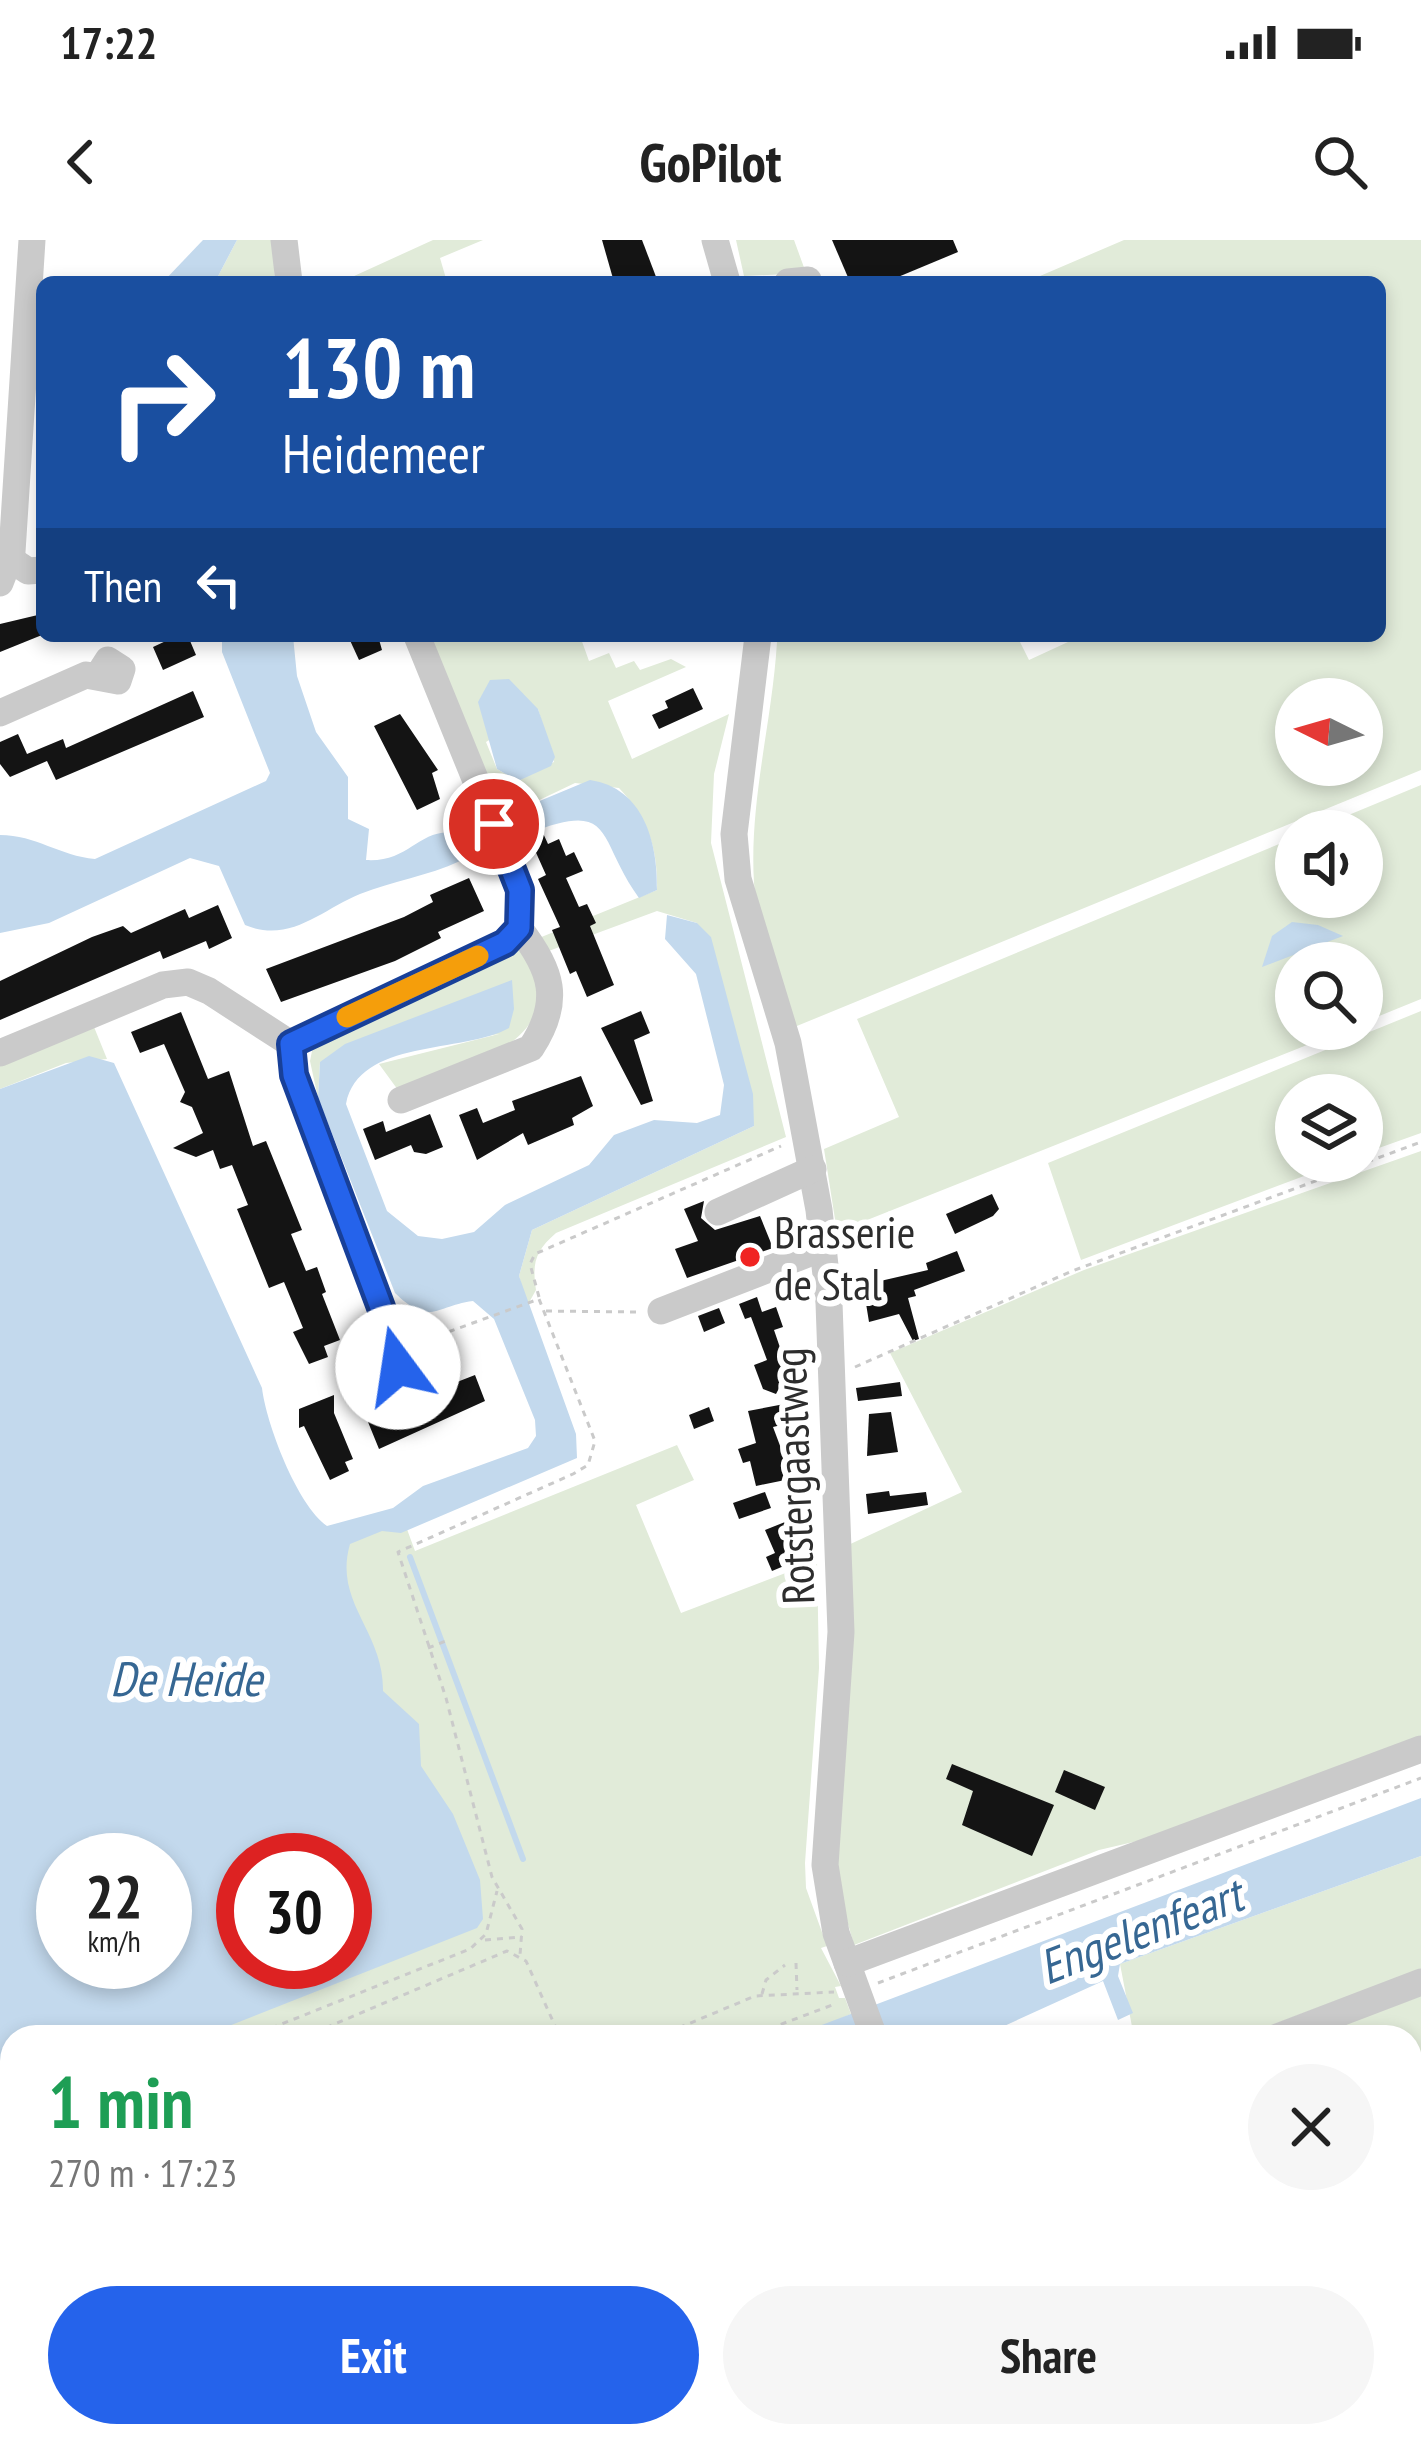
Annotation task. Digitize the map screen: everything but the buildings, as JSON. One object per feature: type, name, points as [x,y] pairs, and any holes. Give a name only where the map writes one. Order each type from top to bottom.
[{"type":"street","points":[[8,562],[32,240]]},
{"type":"street","points":[[284,240],[288,276]]},
{"type":"street","points":[[715,240],[725,276]]},
{"type":"street","points":[[8,562],[36,543]]},
{"type":"street","points":[[401,1100],[531,1048],[553,1002],[546,963],[519,928],[520,890],[419,642]]},
{"type":"street","name":"Rotstergaastweg","points":[[758,642],[754,699],[736,785],[738,878],[788,1042],[823,1248],[841,1632],[824,1845],[832,1919],[850,1987],[868,2025]]},
{"type":"street","points":[[0,712],[99,674]]},
{"type":"street","points":[[291,1044],[505,943],[519,928]]},
{"type":"street","points":[[0,1053],[163,985],[188,982],[291,1044]]},
{"type":"street","points":[[291,1044],[294,1075],[403,1339]]},
{"type":"street","points":[[718,1212],[813,1168]]},
{"type":"street","points":[[661,1311],[823,1248]]},
{"type":"street","points":[[850,1987],[1421,1749]]},
{"type":"street","points":[[1308,2025],[1421,1982]]},
{"type":"path","points":[[554,2025],[520,1954],[524,1938],[497,1889],[398,1552],[574,1474],[594,1453],[595,1441],[539,1299],[530,1264],[535,1254],[806,1135]]},
{"type":"path","points":[[831,1377],[1072,1271],[1421,1142]]},
{"type":"path","points":[[403,1339],[487,1319],[539,1299]]},
{"type":"path","points":[[544,1312],[661,1311]]},
{"type":"path","points":[[428,1648],[448,1640]]},
{"type":"path","points":[[686,2025],[762,1994],[850,1987],[1421,1778]]},
{"type":"path","points":[[479,1942],[491,1922],[497,1889]]},
{"type":"path","points":[[278,2025],[479,1942],[524,1938]]},
{"type":"path","points":[[335,2025],[442,1983],[487,1956],[520,1954]]},
{"type":"path","points":[[796,1963],[797,1991]]},
{"type":"path","points":[[762,1994],[766,1980],[785,1965]]},
{"type":"path","points":[[779,2025],[835,2004],[850,1987]]},
{"type":"green space","points":[[237,240],[273,240],[275,276],[218,276]]},
{"type":"green space","points":[[433,240],[483,240],[440,258],[445,276],[354,276]]},
{"type":"green space","points":[[736,240],[794,240],[806,273],[744,276]]},
{"type":"green space","points":[[1124,240],[1421,240],[1421,770],[1383,786],[1383,678],[1275,678],[1275,786],[1382,786],[1323,810],[1275,810],[1275,830],[792,1028],[764,938],[754,883],[755,822],[777,642],[1020,642],[1029,660],[1068,642],[1386,642],[1386,276],[1040,276]]},
{"type":"green space","points":[[431,642],[582,642],[589,661],[609,653],[616,668],[634,661],[640,670],[671,659],[686,667],[608,701],[632,759],[729,714],[714,774],[711,843],[786,1137],[556,1233],[537,1258],[536,1290],[527,1306],[519,1276],[532,1230],[754,1126],[697,923],[657,911],[546,952],[539,938],[657,890],[649,835],[629,800],[619,788],[575,783],[504,817]],"holes":[[[538,709],[554,762],[518,781],[497,769],[486,742]]]},
{"type":"green space","points":[[1421,785],[1421,999],[1383,1014],[1383,942],[1275,942],[1275,1050],[1294,1050],[837,1232],[824,1149],[899,1117],[857,1019],[1275,846],[1275,918],[1383,918],[1383,810],[1361,810]]},
{"type":"green space","points":[[523,945],[537,985],[535,1012],[508,1045],[463,1068],[398,1090],[379,1064],[499,1034],[320,1062],[318,1098],[310,1061],[314,1041]]},
{"type":"green space","points":[[1421,1011],[1421,1133],[1383,1147],[1383,1074],[1275,1074],[1275,1182],[1288,1182],[1081,1260],[1048,1163],[1325,1050],[1383,1050],[1383,1026]]},
{"type":"green space","points":[[92,1022],[107,1059],[66,1063],[0,1089],[0,1061]]},
{"type":"green space","points":[[1421,1151],[1421,1739],[1159,1836],[1099,1850],[854,1945],[836,1882],[844,1547],[962,1492],[890,1353],[1084,1270],[1333,1182],[1383,1182],[1383,1164]]},
{"type":"green space","name":"De Heide","points":[[677,1445],[694,1480],[636,1505],[681,1613],[817,1561],[819,1668],[806,1888],[827,1946],[821,1948],[841,1986],[835,1987],[839,1998],[845,1998],[851,2014],[826,2025],[0,2025],[0,1542],[317,1545],[404,1521],[415,1551]]},
{"type":"green space","points":[[1421,1856],[1421,1969],[1272,2025],[1132,2025],[1120,1964]]},
{"type":"green space","points":[[1421,1996],[1421,2025],[1343,2025]]},
{"type":"water","points":[[203,240],[237,240],[218,276],[169,276]]},
{"type":"water","points":[[222,642],[294,642],[297,676],[316,732],[348,777],[348,819],[369,829],[366,860],[396,855],[427,837],[451,833],[466,836],[468,849],[460,861],[360,894],[291,928],[261,930],[245,925],[219,866],[190,858],[49,923],[0,933],[0,835],[95,859],[266,781],[270,773]]},
{"type":"water","points":[[509,679],[538,709],[555,757],[551,766],[518,781],[497,769],[478,702],[490,680]]},
{"type":"water","points":[[590,780],[623,794],[644,820],[655,854],[657,890],[639,898],[608,842],[590,823],[556,824],[527,834],[518,810]]},
{"type":"water","name":"De Heide","points":[[667,915],[697,923],[711,937],[753,1094],[754,1126],[532,1230],[519,1276],[576,1434],[577,1458],[401,1533],[382,1531],[350,1544],[348,1583],[376,1651],[383,1691],[419,1724],[421,1766],[453,1814],[480,1880],[483,1919],[477,1928],[372,1969],[372,1833],[216,1833],[216,1989],[323,1989],[231,2025],[0,2025],[0,1089],[89,1056],[114,1063],[262,1388],[285,1462],[305,1500],[327,1526],[393,1508],[423,1486],[528,1448],[536,1436],[535,1420],[494,1319],[473,1301],[425,1312],[395,1293],[318,1098],[320,1062],[345,1044],[512,980],[514,1009],[509,1028],[391,1058],[370,1068],[355,1083],[346,1104],[387,1211],[418,1236],[442,1239],[474,1232],[505,1205],[589,1165],[614,1135],[654,1120],[697,1123],[720,1115],[724,1085],[696,974],[665,939]]},
{"type":"water","points":[[1292,922],[1318,925],[1343,936],[1327,942],[1275,942],[1275,962],[1262,967],[1272,936]]},
{"type":"water","name":"Engelenfeart","points":[[1421,1798],[1421,1856],[1120,1964],[1118,1976],[1133,2013],[1118,2020],[1103,1981],[1006,2025],[822,2025]]},
{"type":"waterway","points":[[410,1557],[523,1859]]},
{"type":"slow traffic","points":[[347,1017],[478,956]]},
{"type":"place","name":"Brasserie de Stal","points":[[750,1257]]},
{"type":"route","points":[[398,1367],[383,1358],[382,1342],[391,1334],[294,1075],[291,1044],[505,943],[519,928],[520,890],[494,824]]}]
